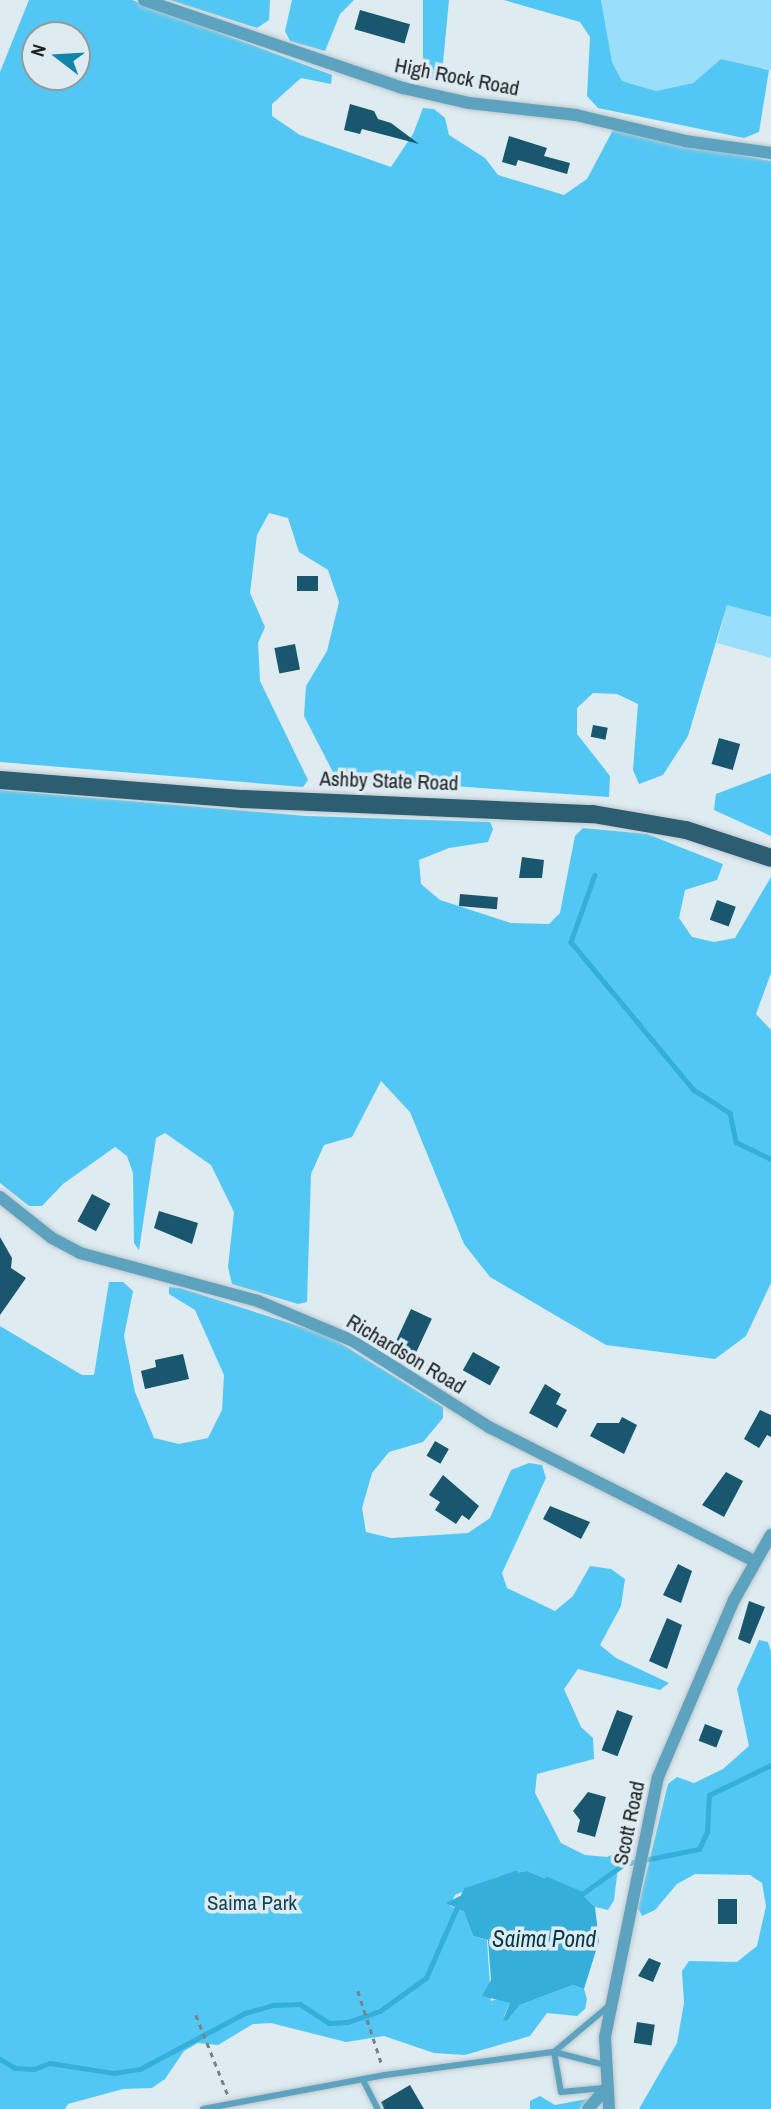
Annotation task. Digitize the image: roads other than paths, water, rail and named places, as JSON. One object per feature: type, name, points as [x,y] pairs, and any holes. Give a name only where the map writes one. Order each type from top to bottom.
[{"type":"main road","name":"Ashby State Road","points":[[0,780],[243,799],[593,814],[686,830],[771,858]]},
{"type":"street","name":"High Rock Road","points":[[144,0],[403,89],[478,104],[576,115],[685,141],[771,153]]},
{"type":"street","name":"Richardson Road","points":[[0,1197],[52,1238],[80,1253],[258,1301],[347,1338],[489,1427],[754,1561]]},
{"type":"street","points":[[754,1561],[771,1535]]},
{"type":"street","name":"Scott Road","points":[[609,2109],[605,2065],[610,2005],[666,1751],[754,1561]]},
{"type":"street","points":[[588,2109],[607,2087]]},
{"type":"lane","points":[[554,2052],[610,2005]]},
{"type":"lane","points":[[554,2052],[561,2092],[607,2087]]},
{"type":"lane","points":[[203,2109],[385,2075],[554,2052],[605,2065]]},
{"type":"lane","points":[[363,2080],[378,2109]]},
{"type":"water","name":"Saima Pond","points":[[527,1871],[582,1894],[595,1907],[599,1941],[584,1989],[573,1985],[520,2005],[507,2021],[503,2020],[510,2003],[482,1996],[491,1980],[488,1940],[473,1936],[464,1912],[446,1903],[502,1875]]},
{"type":"waterway","points":[[595,875],[571,942],[694,1090],[730,1113],[736,1142],[771,1159]]},
{"type":"waterway","points":[[547,1879],[582,1894],[624,1864],[699,1849],[707,1832],[709,1795],[771,1765]]},
{"type":"waterway","points":[[463,1895],[466,1890],[515,1873]]},
{"type":"waterway","points":[[0,2059],[15,2068],[34,2069],[50,2063],[114,2073],[140,2069],[245,2013],[273,2005],[300,2004],[329,2023],[348,2022],[380,2011],[426,1978],[459,1903]]},
{"type":"park label","name":"Saima Park","points":[[252,1903]]}]
